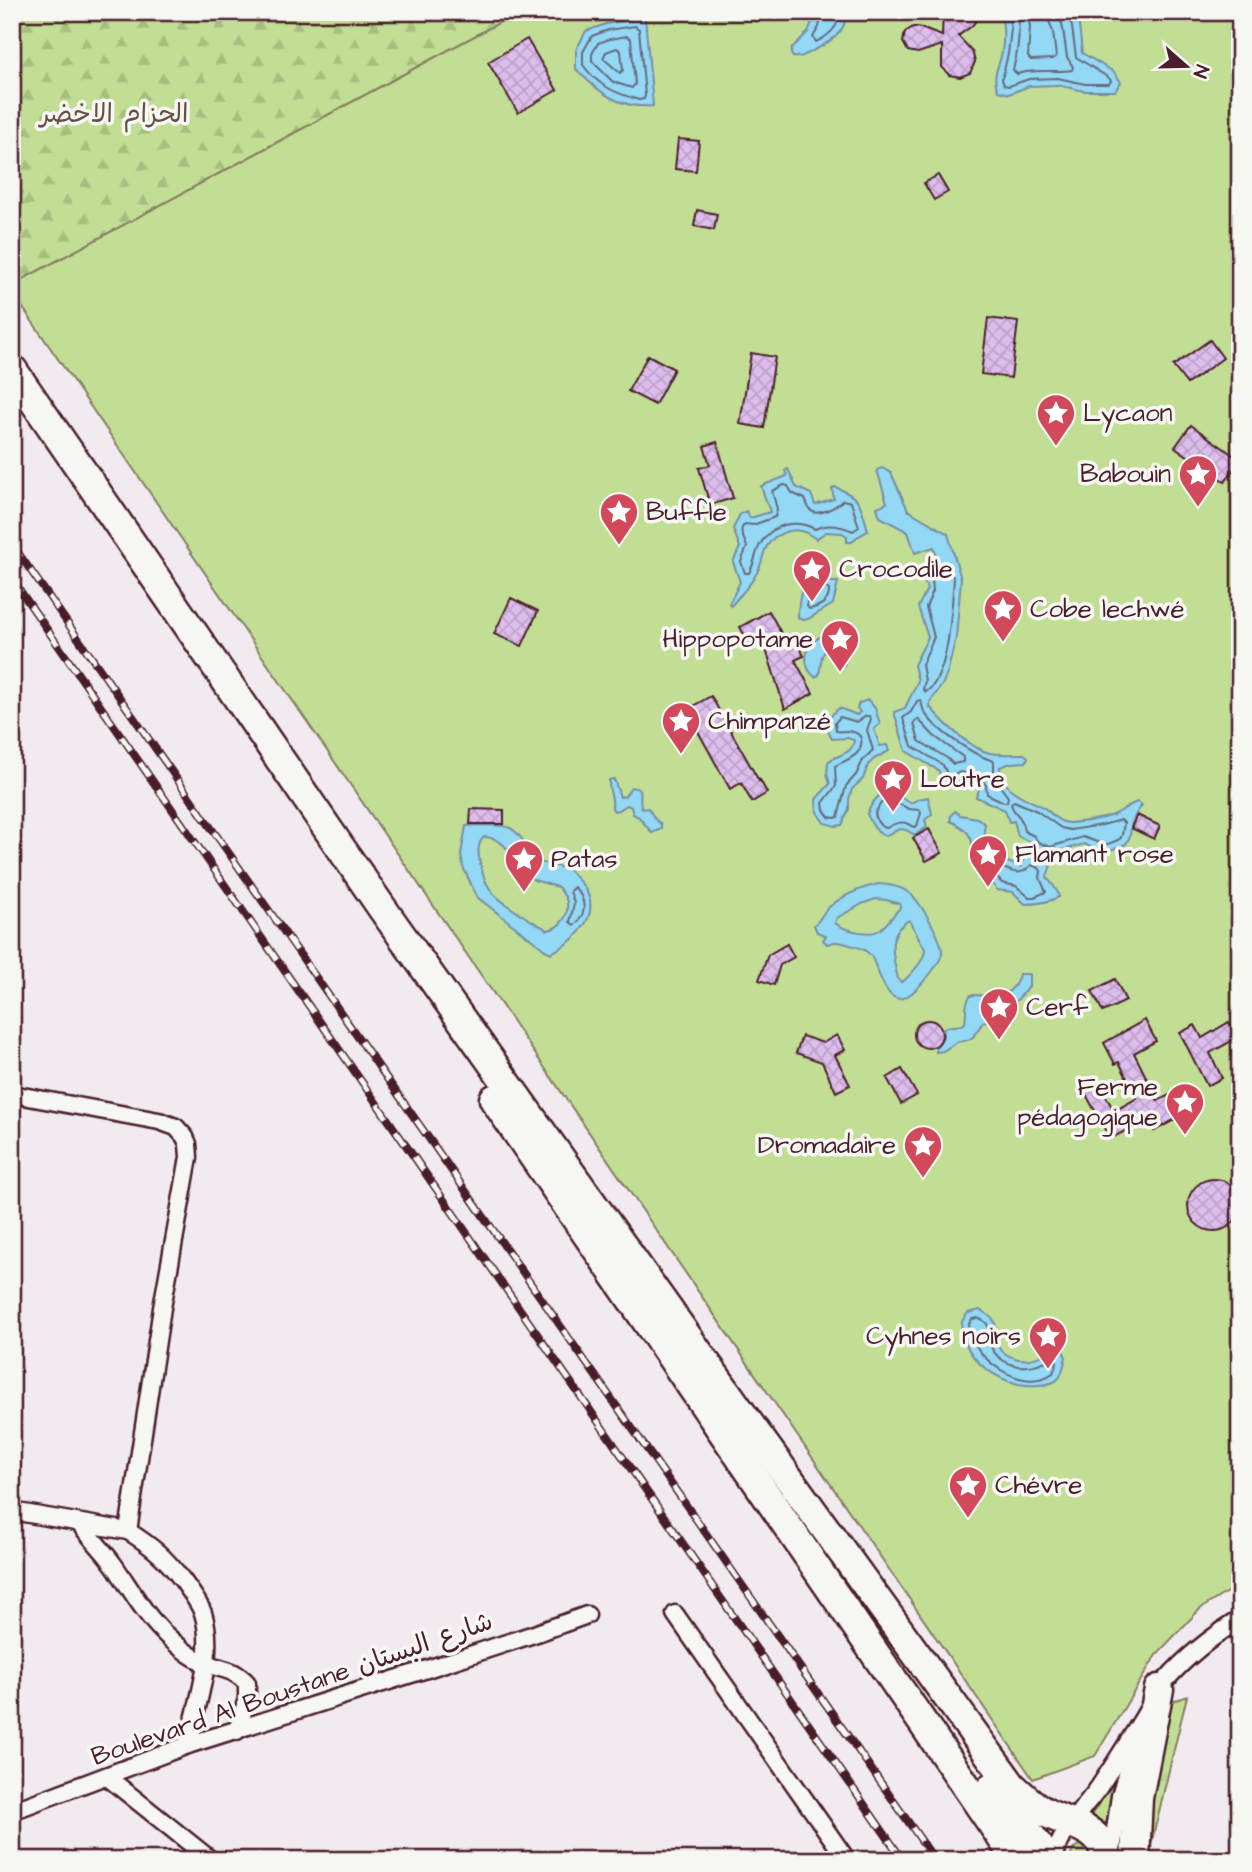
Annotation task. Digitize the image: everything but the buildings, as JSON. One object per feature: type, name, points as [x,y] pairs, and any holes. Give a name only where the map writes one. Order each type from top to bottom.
[{"type":"highway","points":[[12,369],[398,930],[756,1433],[1012,1786],[1046,1813],[1085,1828],[1098,1838],[1109,1860]]},
{"type":"highway","points":[[12,399],[1017,1860]]},
{"type":"highway","points":[[1135,1860],[1138,1798],[1159,1689]]},
{"type":"highway","points":[[920,1717],[938,1730],[982,1773],[1052,1860]]},
{"type":"street","points":[[12,1094],[159,1121],[176,1127],[188,1144],[188,1172],[162,1308],[128,1531]]},
{"type":"street","points":[[12,1511],[128,1531],[154,1547],[172,1567],[202,1612],[207,1637],[205,1663],[188,1745]]},
{"type":"street","points":[[80,1524],[164,1634],[195,1658],[230,1669],[247,1683],[247,1699],[237,1731]]},
{"type":"street","points":[[675,1614],[847,1860]]},
{"type":"street","name":"Boulevard Al Boustane شارع البستان","points":[[12,1811],[188,1745],[587,1615]]},
{"type":"street","points":[[1052,1860],[1072,1824],[1140,1723],[1159,1689],[1180,1666],[1240,1619]]},
{"type":"street","points":[[1109,1860],[1120,1796],[1140,1723]]},
{"type":"street","points":[[106,1776],[211,1860]]},
{"type":"green space","name":"الحزام الاخضر","points":[[12,12],[519,12],[12,285]]},
{"type":"green space","points":[[519,12],[1240,12],[1240,1584],[1200,1609],[1156,1655],[1095,1756],[1033,1779],[12,292],[12,285]]},
{"type":"green space","points":[[1187,1696],[1149,1860],[1143,1816],[1166,1708],[1173,1701]]},
{"type":"green space","points":[[1118,1772],[1110,1801],[1108,1824],[1089,1818],[1104,1797]]},
{"type":"green space","points":[[1084,1843],[1100,1860],[1070,1860],[1074,1848]]},
{"type":"water","points":[[816,12],[846,12],[843,27],[834,38],[822,46],[793,57],[792,48],[808,32]]},
{"type":"water","points":[[1001,12],[1074,12],[1079,25],[1082,53],[1114,72],[1121,82],[1115,91],[1084,91],[1058,85],[1029,86],[1009,94],[998,91],[995,76],[1002,52]]},
{"type":"water","points":[[645,17],[653,106],[619,102],[601,92],[576,69],[576,50],[586,31],[606,24]]},
{"type":"water","points":[[882,468],[891,473],[908,510],[948,534],[961,579],[956,638],[947,674],[930,702],[930,707],[957,734],[974,746],[990,753],[1024,754],[1028,757],[1026,762],[1000,767],[1004,782],[1009,788],[1045,808],[1061,821],[1069,823],[1097,819],[1113,815],[1137,802],[1142,805],[1133,821],[1126,844],[1104,853],[1084,844],[1050,854],[1029,847],[1030,842],[1018,836],[1014,821],[1009,822],[1005,810],[976,797],[980,787],[961,779],[956,787],[941,780],[939,771],[906,751],[894,712],[905,708],[918,681],[914,665],[928,637],[918,607],[927,589],[922,575],[940,567],[934,547],[915,553],[908,532],[880,517],[877,507],[887,503],[877,470]]},
{"type":"water","points":[[788,469],[796,487],[811,494],[815,505],[834,499],[832,489],[835,487],[851,495],[862,509],[868,531],[852,542],[847,542],[847,536],[842,533],[826,532],[816,539],[795,530],[777,536],[768,544],[753,580],[731,606],[729,604],[740,582],[733,562],[740,547],[733,529],[740,514],[746,511],[750,518],[770,512],[761,486],[787,476],[785,471]]},
{"type":"water","points":[[822,575],[830,582],[838,582],[833,604],[808,619],[798,618],[803,585]]},
{"type":"water","points":[[850,628],[854,631],[853,642],[844,665],[837,662],[839,647],[836,644],[828,645],[822,656],[819,675],[815,677],[811,674],[806,655],[810,646],[816,639]]},
{"type":"water","points":[[868,700],[875,708],[880,724],[874,729],[880,746],[887,745],[889,751],[868,765],[863,779],[852,789],[849,809],[842,825],[824,823],[817,812],[816,799],[830,784],[828,762],[848,752],[854,740],[832,739],[828,722],[839,708],[857,715],[860,712],[857,708],[859,703]]},
{"type":"water","points":[[614,779],[620,797],[625,796],[631,787],[640,789],[642,809],[648,808],[661,824],[661,829],[652,833],[627,805],[614,811],[609,780]]},
{"type":"water","points":[[889,791],[911,803],[928,797],[932,814],[925,820],[927,827],[915,835],[900,829],[884,836],[878,831],[867,814],[875,800]]},
{"type":"water","points":[[955,811],[960,815],[977,818],[985,824],[984,830],[994,857],[1021,867],[1026,855],[1051,865],[1047,877],[1059,897],[1025,904],[1013,892],[997,890],[972,860],[969,835],[950,821]]},
{"type":"water","points":[[466,826],[508,827],[518,834],[536,860],[570,871],[587,893],[590,904],[585,923],[571,940],[551,953],[477,897],[463,867],[461,854]],"holes":[[[484,837],[492,838],[510,851],[534,880],[558,887],[564,895],[567,912],[556,927],[548,930],[542,927],[511,908],[491,890],[483,875],[479,852]]]},
{"type":"water","points":[[872,886],[895,886],[914,897],[930,921],[941,947],[941,958],[933,970],[913,992],[901,998],[894,997],[884,986],[869,953],[844,943],[827,944],[823,940],[826,936],[817,932],[814,925],[826,910],[840,899]],"holes":[[[876,899],[900,904],[900,908],[879,930],[869,933],[856,931],[835,923],[837,918]],[[909,920],[925,949],[918,966],[901,982],[894,962],[893,946],[896,932]]]},
{"type":"water","points":[[1019,974],[1029,974],[1029,987],[1015,1002],[1016,1008],[1001,1011],[992,1020],[983,1022],[968,1040],[936,1052],[944,1028],[965,1023],[971,995],[1007,993],[1016,983]]},
{"type":"water","points":[[980,1310],[994,1321],[999,1347],[1010,1356],[1030,1359],[1054,1351],[1063,1351],[1066,1357],[1059,1378],[1046,1384],[1014,1383],[981,1364],[966,1345],[962,1331],[963,1319],[968,1313]]},
{"type":"railway","points":[[12,544],[935,1860]]},
{"type":"railway","points":[[12,579],[903,1860]]},
{"type":"place","name":"Lycaon","points":[[1056,447]]},
{"type":"place","name":"Babouin","points":[[1198,508]]},
{"type":"place","name":"Buffle","points":[[619,546]]},
{"type":"place","name":"Crocodile","points":[[812,603]]},
{"type":"place","name":"Cobe lechwé","points":[[1003,643]]},
{"type":"place","name":"Hippopotame","points":[[840,673]]},
{"type":"place","name":"Chimpanzé","points":[[681,755]]},
{"type":"place","name":"Loutre","points":[[893,813]]},
{"type":"place","name":"Flamant rose","points":[[988,888]]},
{"type":"place","name":"Patas","points":[[524,893]]},
{"type":"place","name":"Cerf","points":[[999,1041]]},
{"type":"place","name":"Ferme pédagogique","points":[[1185,1136]]},
{"type":"place","name":"Dromadaire","points":[[923,1179]]},
{"type":"place","name":"Cyhnes noirs","points":[[1048,1370]]},
{"type":"place","name":"Chévre","points":[[968,1519]]}]
